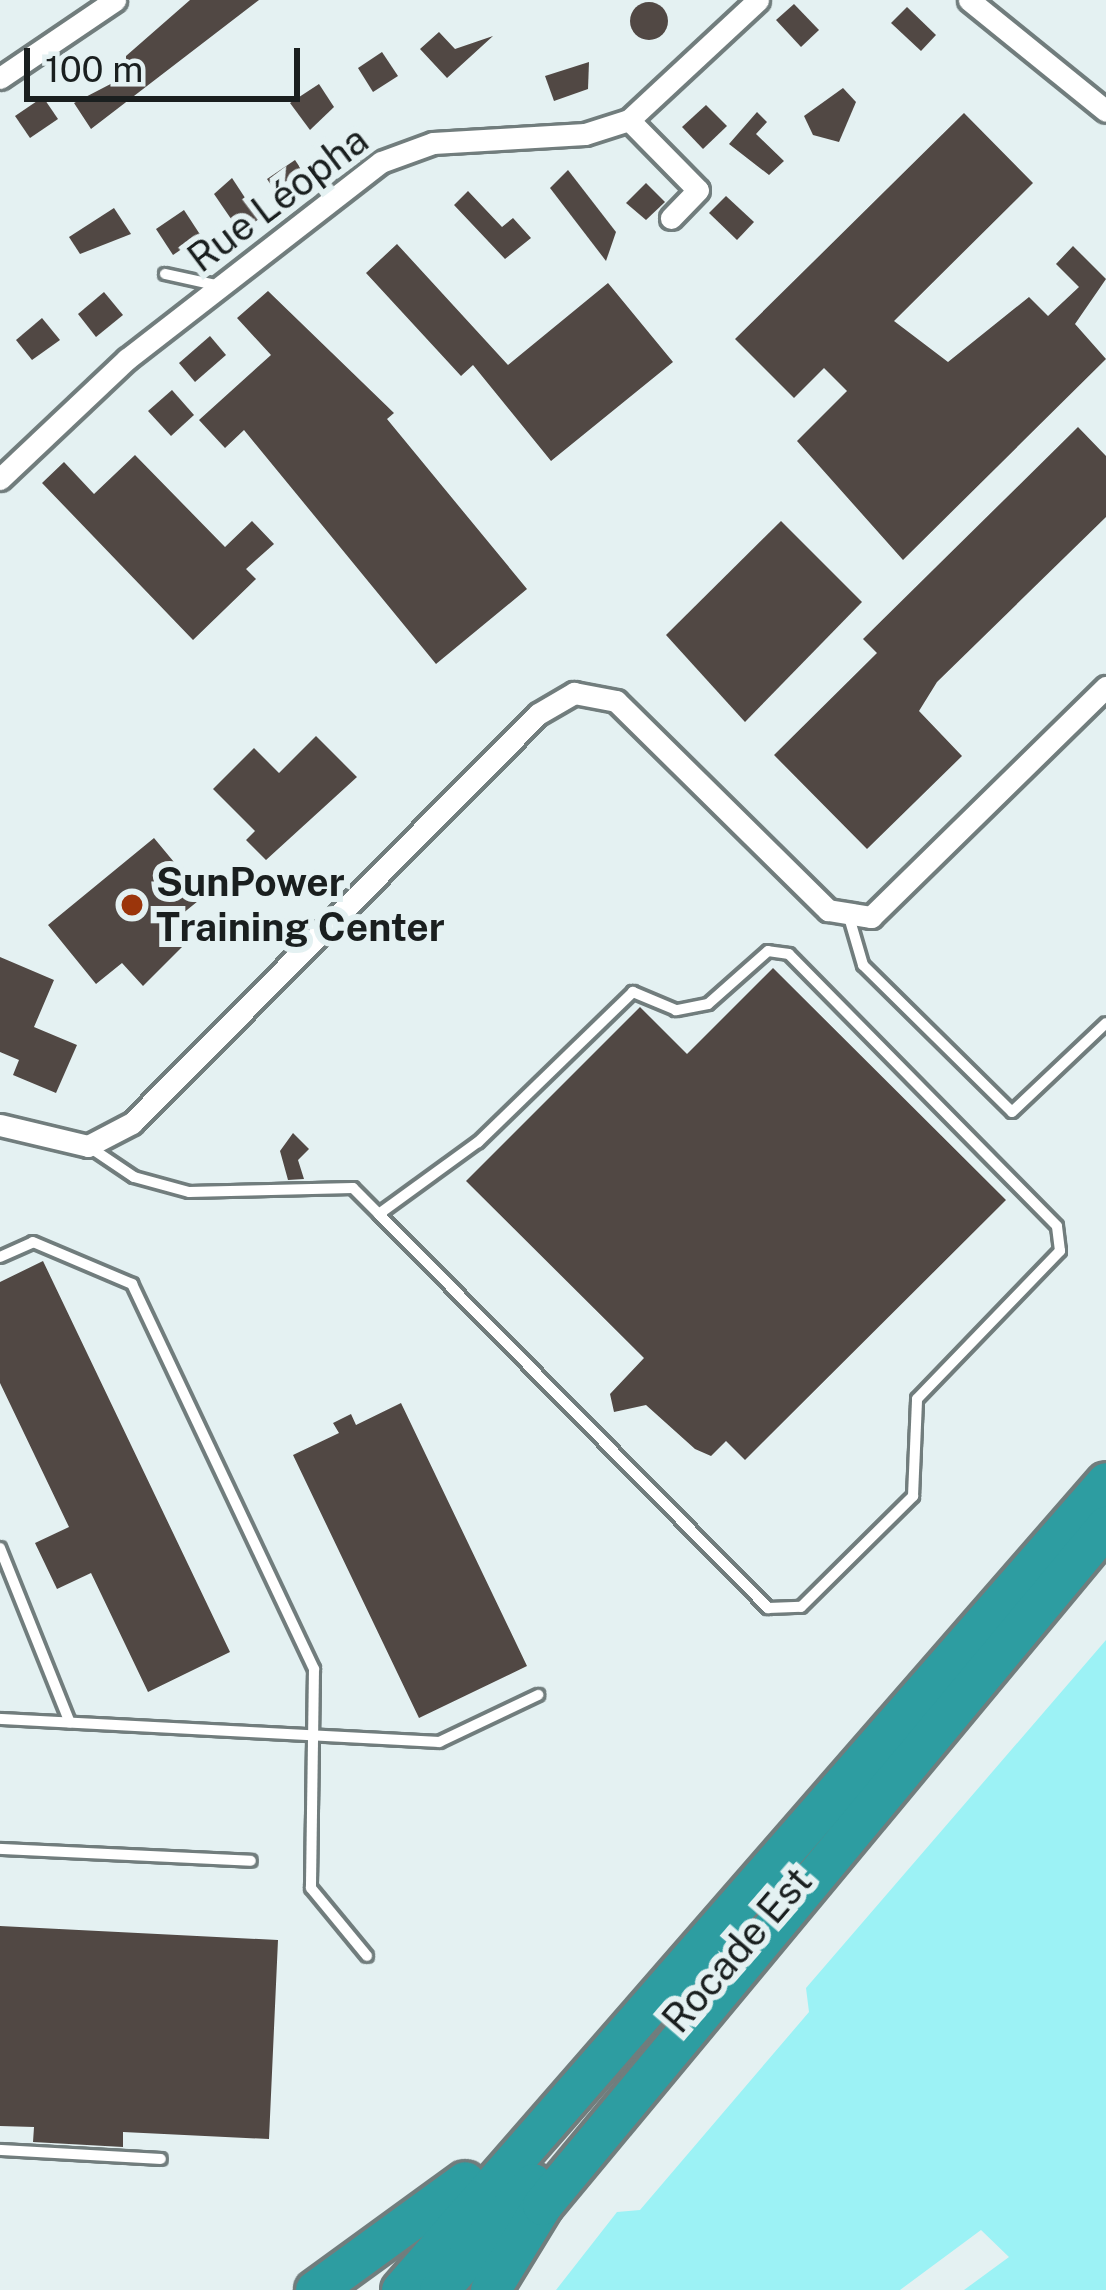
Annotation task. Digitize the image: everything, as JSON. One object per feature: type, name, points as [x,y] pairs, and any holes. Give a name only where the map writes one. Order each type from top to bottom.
[{"type":"highway","name":"Rocade Est","points":[[401,2290],[1106,1482]]},
{"type":"highway","points":[[490,2290],[542,2205],[1101,1532]]},
{"type":"highway","name":"Rocade Est","points":[[440,2290],[1036,1611]]},
{"type":"highway","points":[[315,2290],[437,2211],[598,2040],[639,2018]]},
{"type":"street","points":[[0,78],[115,0]]},
{"type":"street","points":[[671,218],[698,190],[629,119],[758,0]]},
{"type":"street","points":[[969,0],[1106,111]]},
{"type":"street","name":"Rue Léopha","points":[[0,479],[220,286],[406,150],[629,119]]},
{"type":"street","points":[[0,1125],[88,1146],[132,1123],[538,714],[574,693],[616,701],[828,910],[848,917],[892,907],[1106,687]]},
{"type":"lane","points":[[165,274],[220,286]]},
{"type":"lane","points":[[848,917],[863,965],[1012,1112],[1106,1023]]},
{"type":"lane","points":[[88,1146],[134,1177],[189,1192],[353,1188],[768,1609],[801,1607],[913,1496],[917,1399],[1060,1251],[1058,1226],[789,954],[768,951],[708,1004],[676,1010],[633,992],[478,1142],[379,1214]]},
{"type":"lane","points":[[0,1257],[33,1241],[132,1284],[314,1669],[311,1888],[367,1956]]},
{"type":"lane","points":[[0,1548],[70,1723]]},
{"type":"lane","points":[[0,1719],[439,1742],[538,1694]]},
{"type":"lane","points":[[0,1849],[251,1862]]},
{"type":"lane","points":[[0,2150],[160,2158]]},
{"type":"shaded area","points":[[1106,1640],[1106,2290],[964,2290],[1009,2257],[981,2230],[900,2290],[556,2290],[617,2212],[640,2210],[809,2012],[806,1988]]},
{"type":"building","points":[[190,0],[259,0],[91,129],[74,103],[126,76],[126,56]]},
{"type":"building","points":[[649,2],[663,7],[668,21],[663,35],[649,40],[635,35],[630,21],[635,7]]},
{"type":"building","points":[[794,4],[819,30],[801,47],[776,20]]},
{"type":"building","points":[[907,7],[936,35],[921,51],[891,23]]},
{"type":"building","points":[[439,32],[455,49],[493,36],[447,78],[420,49]]},
{"type":"building","points":[[382,52],[398,76],[373,92],[358,68]]},
{"type":"building","points":[[589,62],[588,89],[554,101],[545,76]]},
{"type":"building","points":[[319,84],[334,107],[310,130],[290,103]]},
{"type":"building","points":[[843,88],[856,102],[839,142],[813,135],[804,116]]},
{"type":"building","points":[[43,97],[58,119],[30,138],[15,116]]},
{"type":"building","points":[[706,105],[727,126],[703,149],[682,127]]},
{"type":"building","points":[[757,112],[767,122],[756,134],[784,161],[769,175],[729,144]]},
{"type":"building","points":[[964,113],[1033,183],[894,321],[948,362],[1029,297],[1048,316],[1079,287],[1056,264],[1073,246],[1106,279],[1075,324],[1106,359],[903,560],[797,441],[847,391],[824,368],[794,398],[735,339]]},
{"type":"building","points":[[295,160],[309,181],[281,200],[267,179]]},
{"type":"building","points":[[568,170],[616,232],[606,261],[550,188]]},
{"type":"building","points":[[232,178],[259,219],[240,232],[214,194]]},
{"type":"building","points":[[646,183],[665,202],[646,220],[626,203]]},
{"type":"building","points":[[468,191],[502,227],[513,218],[531,238],[505,259],[454,205]]},
{"type":"building","points":[[726,196],[754,222],[737,240],[709,213]]},
{"type":"building","points":[[114,208],[131,234],[80,254],[69,237]]},
{"type":"building","points":[[184,210],[201,236],[173,255],[156,229]]},
{"type":"building","points":[[397,244],[508,365],[608,283],[673,362],[551,461],[473,365],[461,376],[366,273]]},
{"type":"building","points":[[268,291],[394,413],[387,419],[527,589],[436,664],[244,430],[225,448],[199,420],[271,355],[237,318]]},
{"type":"building","points":[[104,292],[123,315],[96,337],[78,314]]},
{"type":"building","points":[[42,318],[60,340],[32,360],[16,340]]},
{"type":"building","points":[[210,336],[226,355],[195,382],[179,363]]},
{"type":"building","points":[[172,390],[194,415],[171,436],[148,411]]},
{"type":"building","points":[[1078,427],[1106,456],[1106,517],[937,682],[919,711],[962,756],[867,849],[774,755],[877,653],[863,639]]},
{"type":"building","points":[[135,455],[225,547],[252,521],[274,544],[246,569],[256,579],[193,640],[42,483],[64,462],[94,494]]},
{"type":"building","points":[[781,521],[862,602],[745,722],[666,635]]},
{"type":"building","points":[[316,736],[357,777],[266,860],[246,840],[255,831],[213,789],[254,748],[279,773]]},
{"type":"building","name":"SunPower Training Center","points":[[154,838],[203,897],[182,914],[198,931],[143,986],[122,963],[96,984],[48,925]]},
{"type":"building","points":[[0,957],[54,980],[34,1027],[77,1045],[56,1093],[13,1075],[19,1060],[0,1052]]},
{"type":"building","points":[[773,968],[1006,1200],[745,1460],[726,1441],[711,1456],[695,1449],[646,1405],[614,1412],[610,1394],[644,1358],[466,1181],[640,1007],[687,1054]]},
{"type":"building","points":[[293,1133],[309,1149],[298,1160],[304,1179],[288,1180],[280,1151]]},
{"type":"building","points":[[43,1261],[230,1652],[148,1692],[91,1573],[57,1589],[35,1543],[69,1527],[0,1383],[0,1282]]},
{"type":"building","points":[[401,1403],[527,1666],[419,1718],[293,1455],[339,1433],[333,1423],[351,1414],[356,1425]]},
{"type":"building","points":[[0,1926],[278,1940],[269,2139],[123,2132],[123,2147],[33,2142],[34,2127],[0,2126]]},
{"type":"place","name":"SunPower Training Center","points":[[132,905]]}]
